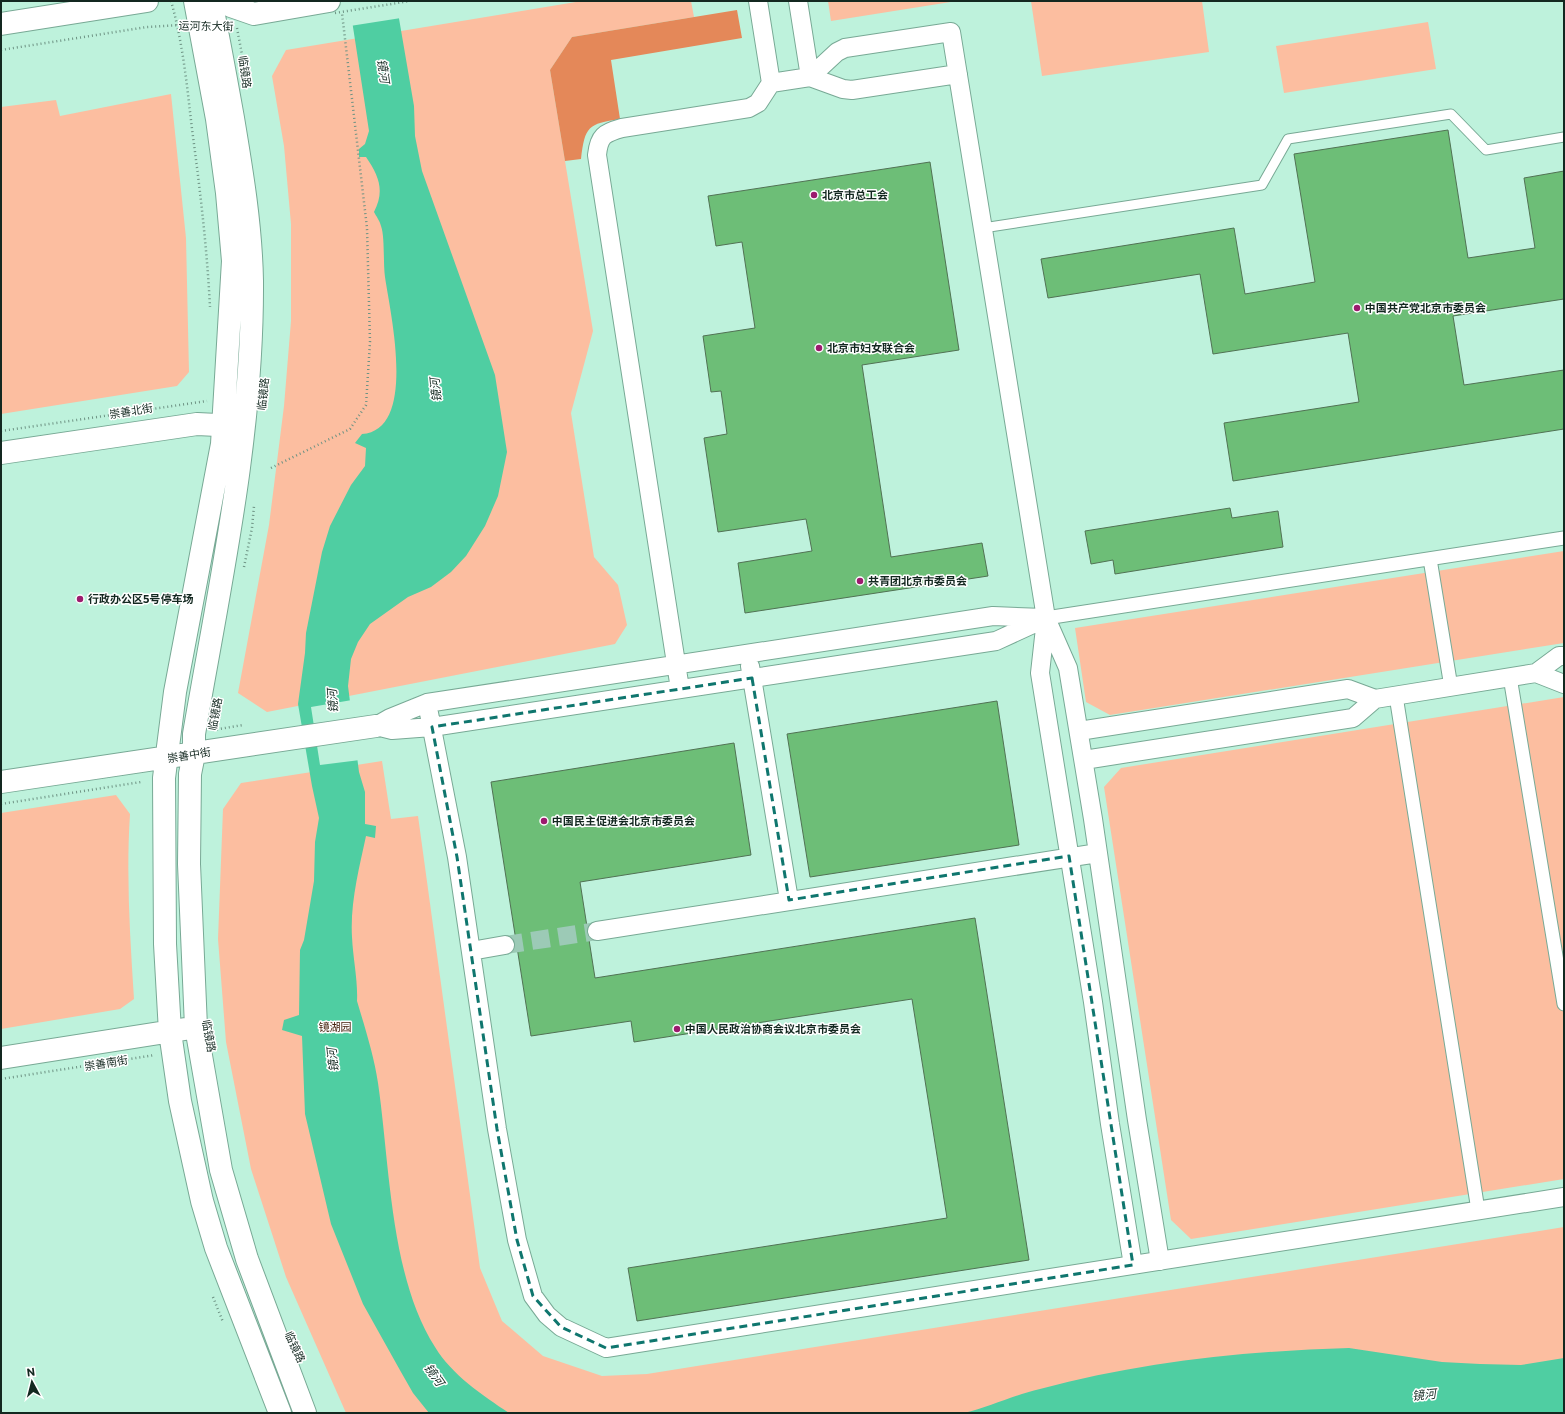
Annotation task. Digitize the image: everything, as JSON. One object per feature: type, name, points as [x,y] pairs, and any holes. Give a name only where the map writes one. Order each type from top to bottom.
[{"type":"street","points":[[1,24],[147,1]]},
{"type":"street","name":"临镜路","points":[[195,1],[218,26],[218,119],[233,261],[226,402],[234,426],[231,532],[194,734],[202,753],[190,774],[189,864],[196,1027],[221,1170],[247,1259],[284,1361],[306,1413]]},
{"type":"street","name":"临镜路","points":[[211,1],[218,26],[245,187],[252,279],[251,357],[234,426],[212,502],[175,692],[168,759],[164,778],[165,944],[172,1042],[180,1101],[202,1201],[216,1248],[280,1413]]},
{"type":"street","points":[[224,1],[231,6],[254,14],[333,9]]},
{"type":"street","points":[[680,689],[597,155],[598,145],[602,136],[622,128],[749,108],[758,103],[770,83],[758,1]]},
{"type":"street","points":[[798,1],[810,77]]},
{"type":"street","points":[[810,77],[837,52],[845,48],[951,32],[1046,618],[1068,668],[1084,760],[1137,1120],[1160,1261]]},
{"type":"street","points":[[770,83],[810,77],[843,89],[852,90],[958,74]]},
{"type":"street","name":"崇善北街","points":[[1,453],[198,424],[234,426]]},
{"type":"street","points":[[376,726],[390,718],[427,703],[993,616],[1046,618],[1564,538]]},
{"type":"street","points":[[1430,559],[1451,687]]},
{"type":"street","points":[[376,726],[392,730],[432,727],[996,641],[1046,618]]},
{"type":"street","points":[[1046,618],[1040,673],[1093,1002],[1110,1124],[1133,1265]]},
{"type":"street","points":[[748,654],[789,900]]},
{"type":"street","points":[[1079,731],[1348,689],[1376,699],[1396,696],[1536,673],[1559,656],[1564,656]]},
{"type":"street","points":[[1536,673],[1564,684]]},
{"type":"street","points":[[1510,677],[1564,1004]]},
{"type":"street","points":[[1396,696],[1478,1210]]},
{"type":"street","points":[[1084,760],[1353,718],[1376,699]]},
{"type":"street","points":[[427,703],[457,857],[497,1129],[517,1240],[532,1296],[547,1315],[568,1330],[606,1348],[1564,1197]]},
{"type":"street","name":"崇善中街","points":[[1,782],[168,759],[316,734],[376,726]]},
{"type":"street","points":[[597,931],[1069,856],[1098,853]]},
{"type":"street","points":[[471,951],[505,945]]},
{"type":"street","points":[[172,1042],[196,1027]]},
{"type":"street","name":"崇善南街","points":[[1,1058],[172,1042]]},
{"type":"lane","points":[[983,228],[1262,186],[1288,139],[1451,114],[1486,150],[1564,137]]},
{"type":"path","points":[[271,468],[350,429],[366,405],[370,342],[367,228],[354,127],[345,34],[333,9],[410,1]]},
{"type":"path","name":"临镜路","points":[[218,26],[247,79]]},
{"type":"path","name":"运河东大街","points":[[1,50],[147,27],[244,26]]},
{"type":"path","name":"崇善北街","points":[[1,431],[199,401],[226,402]]},
{"type":"path","points":[[243,573],[252,528],[254,505]]},
{"type":"path","name":"临镜路","points":[[202,753],[214,723]]},
{"type":"path","name":"崇善南街","points":[[1,1079],[172,1042]]},
{"type":"highlighted area","points":[[752,678],[789,900],[1069,856],[1133,1265],[606,1348],[561,1327],[533,1296],[517,1240],[497,1129],[457,857],[432,727]]},
{"type":"green space","points":[[582,1],[691,1],[694,17],[572,37],[550,70],[593,331],[571,413],[594,557],[618,585],[627,625],[615,644],[267,712],[238,693],[269,525],[284,406],[291,321],[291,224],[284,146],[272,76],[286,50]]},
{"type":"green space","points":[[828,1],[957,1],[831,21]]},
{"type":"green space","points":[[1031,1],[1202,1],[1209,52],[1042,76]]},
{"type":"green space","points":[[1428,22],[1436,69],[1284,93],[1276,46]]},
{"type":"green space","points":[[171,94],[186,238],[189,372],[177,386],[1,414],[1,107],[56,100],[60,116]]},
{"type":"green space","points":[[1564,551],[1564,643],[1110,715],[1086,702],[1075,628]]},
{"type":"green space","points":[[1564,697],[1564,1179],[1191,1239],[1171,1220],[1104,787],[1121,768]]},
{"type":"green space","name":"镜湖园","points":[[382,761],[391,819],[418,816],[480,1268],[502,1321],[543,1356],[602,1376],[647,1374],[1564,1227],[1564,1413],[346,1413],[286,1277],[251,1169],[226,1042],[218,939],[223,809],[241,783]]},
{"type":"green space","points":[[116,795],[130,814],[128,883],[134,999],[120,1009],[1,1029],[1,813]]},
{"type":"shaded area","points":[[737,10],[742,38],[611,60],[620,119],[601,123],[590,128],[584,140],[581,159],[565,161],[550,70],[572,37]]},
{"type":"water","name":"镜河","points":[[349,1],[396,1],[414,106],[415,136],[422,171],[495,375],[507,452],[498,496],[485,526],[466,556],[451,572],[431,587],[408,597],[370,624],[358,642],[351,659],[348,686],[359,772],[365,792],[365,824],[376,826],[375,838],[366,836],[352,912],[352,937],[357,985],[357,1001],[369,1042],[378,1083],[389,1184],[400,1254],[409,1288],[420,1319],[435,1347],[450,1367],[468,1384],[509,1413],[429,1413],[413,1393],[363,1304],[331,1224],[305,1114],[302,1036],[282,1030],[284,1020],[299,1015],[300,950],[304,940],[314,881],[315,842],[319,818],[298,704],[305,653],[306,633],[322,552],[330,526],[351,485],[365,466],[366,448],[355,443],[362,434],[379,428],[390,413],[395,392],[395,341],[385,277],[383,237],[379,220],[374,212],[380,190],[377,177],[366,157],[359,157],[359,149],[365,144],[369,131]]},
{"type":"water","name":"镜河","points":[[1349,1348],[1442,1362],[1480,1364],[1521,1365],[1564,1358],[1564,1413],[964,1413],[1040,1389],[1155,1365],[1232,1355]]},
{"type":"pier","points":[[347,1],[398,1],[401,18],[350,26]]},
{"type":"pier","points":[[352,700],[360,760],[320,765],[311,707]]},
{"type":"building","name":"中国共产党北京市委员会","points":[[1448,130],[1468,258],[1535,248],[1524,178],[1564,171],[1564,299],[1453,316],[1464,385],[1564,370],[1564,429],[1233,481],[1224,423],[1359,402],[1348,333],[1213,354],[1200,274],[1048,298],[1041,259],[1234,228],[1245,294],[1315,282],[1294,154]]},
{"type":"building","points":[[930,162],[959,350],[862,365],[891,557],[982,543],[988,576],[745,613],[738,563],[812,551],[806,519],[718,532],[704,438],[727,434],[721,391],[711,392],[703,336],[755,328],[742,242],[716,246],[708,196]]},
{"type":"building","points":[[1230,508],[1232,518],[1278,511],[1283,547],[1115,574],[1113,560],[1091,564],[1085,531]]},
{"type":"building","points":[[997,701],[1019,845],[810,877],[787,734]]},
{"type":"building","name":"中国人民政治协商会议北京市委员会","points":[[734,743],[751,855],[580,882],[595,978],[975,918],[1029,1260],[637,1321],[628,1268],[947,1218],[912,999],[634,1042],[631,1021],[531,1036],[491,782]]},
{"type":"tunnel","points":[[505,945],[597,931]]},
{"type":"place","name":"北京市总工会","points":[[814,195]]},
{"type":"place","name":"中国共产党北京市委员会","points":[[1357,308]]},
{"type":"place","name":"北京市妇女联合会","points":[[819,348]]},
{"type":"place","name":"共青团北京市委员会","points":[[860,581]]},
{"type":"place","name":"行政办公区5号停车场","points":[[80,599]]},
{"type":"place","name":"中国民主促进会北京市委员会","points":[[544,821]]},
{"type":"place","name":"中国人民政治协商会议北京市委员会","points":[[677,1029]]}]
